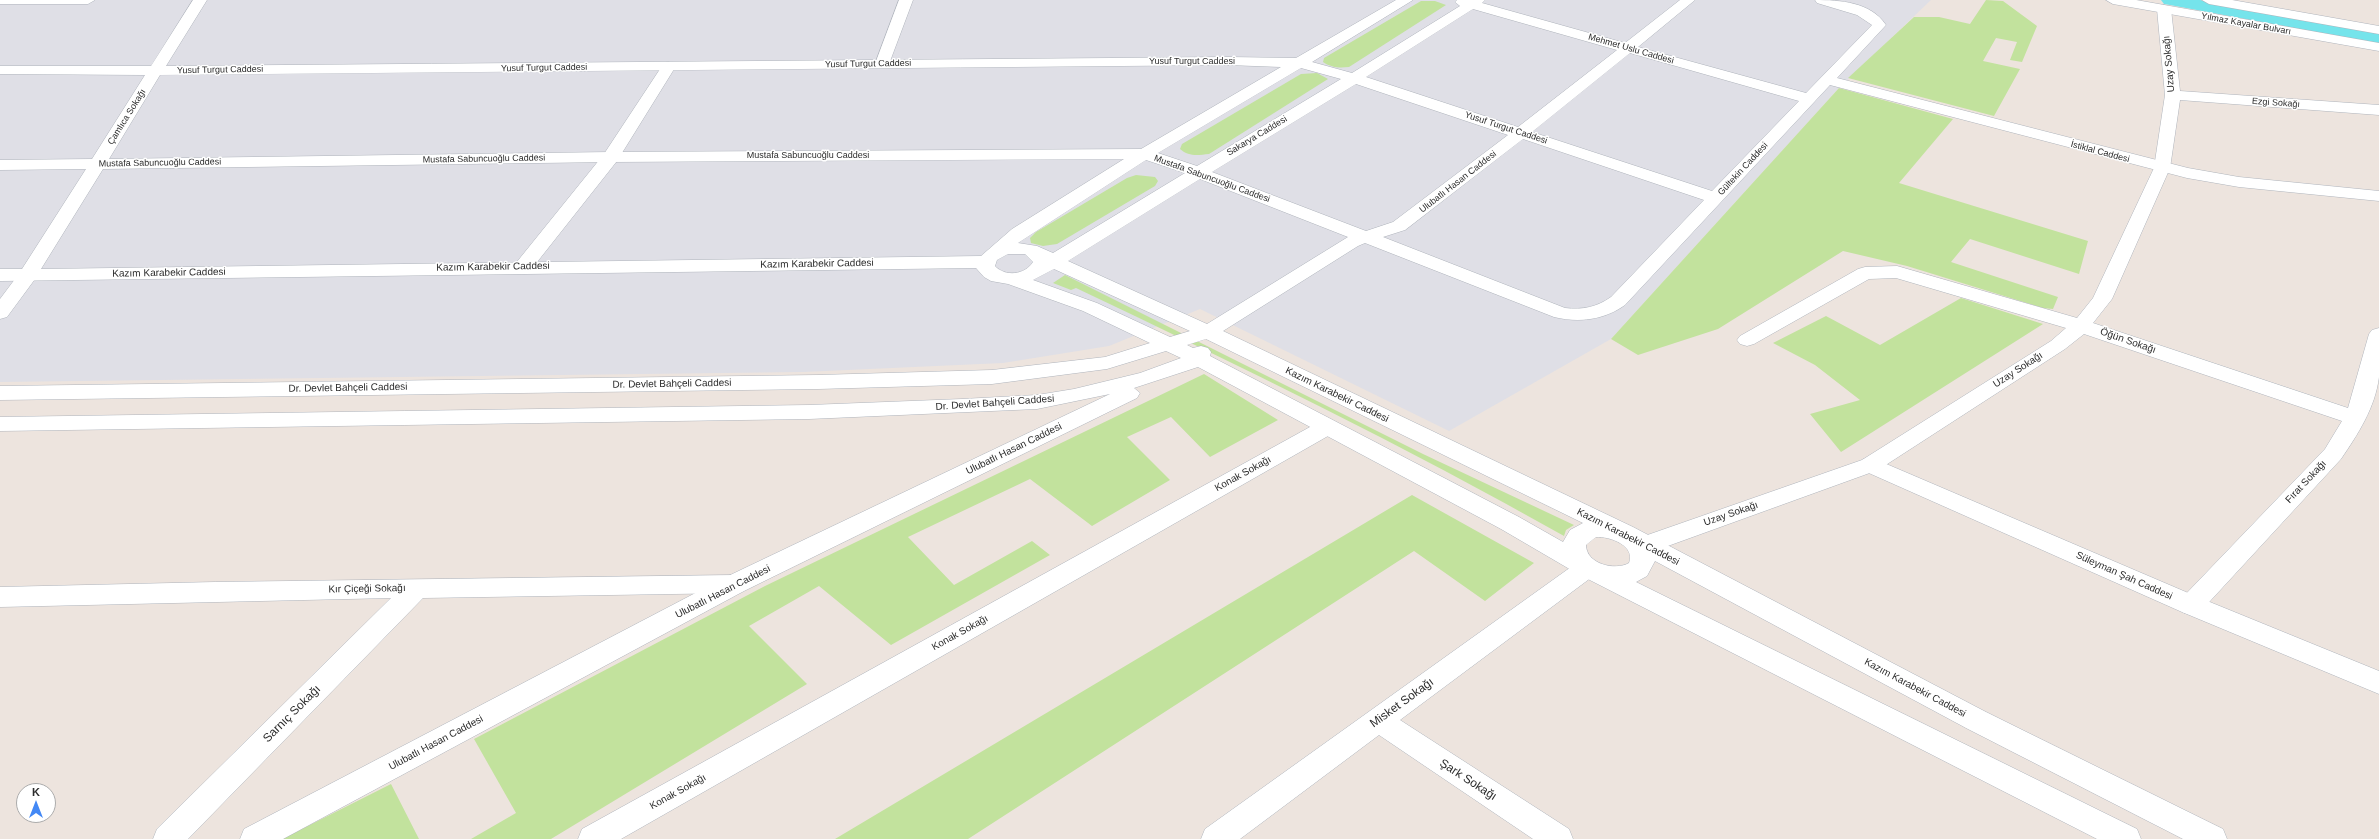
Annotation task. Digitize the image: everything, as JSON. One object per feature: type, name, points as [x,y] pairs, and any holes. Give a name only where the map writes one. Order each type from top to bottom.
[{"type":"street","points":[[0,0],[88,0]]},
{"type":"street","name":"Çamlıca Sokağı","points":[[0,313],[28,275],[200,0]]},
{"type":"street","points":[[882,64],[906,0]]},
{"type":"street","points":[[1406,0],[1144,154],[1018,233],[990,258],[988,272],[998,277],[1011,279],[1090,307],[1199,359],[1510,523],[1588,568],[2126,839]]},
{"type":"street","name":"Mehmet Uslu Caddesi","points":[[1453,0],[1474,2],[1629,48],[1809,98]]},
{"type":"street","name":"Ulubatlı Hasan Caddesi","points":[[1208,332],[1363,237],[1390,231],[1399,226],[1521,133],[1688,0]]},
{"type":"street","name":"Gültekin Caddesi","points":[[1587,314],[1610,307],[1618,301],[1879,25],[1878,22],[1867,15],[1822,0]]},
{"type":"street","name":"Yılmaz Kayalar Bulvarı","points":[[2113,0],[2379,47]]},
{"type":"street","name":"Yılmaz Kayalar Bulvarı","points":[[2209,0],[2379,30]]},
{"type":"street","name":"Sakarya Caddesi","points":[[1042,262],[1198,172],[1354,78],[1474,2]]},
{"type":"street","name":"Uzay Sokağı","points":[[1634,539],[1870,465],[2058,345],[2081,326],[2102,299],[2162,168],[2173,95],[2164,9]]},
{"type":"street","name":"Yusuf Turgut Caddesi","points":[[0,70],[156,71],[882,64],[1300,63],[1354,78],[1715,198]]},
{"type":"street","points":[[523,267],[611,157],[669,66]]},
{"type":"street","name":"İstiklal Caddesi","points":[[1827,80],[2162,168],[2239,182],[2379,196]]},
{"type":"street","name":"Ezgi Sokağı","points":[[2173,95],[2379,110]]},
{"type":"street","name":"Mustafa Sabuncuoğlu Caddesi","points":[[0,165],[611,157],[1144,154],[1198,172],[1562,313],[1587,314]]},
{"type":"street","name":"Kazım Karabekir Caddesi","points":[[0,275],[990,258],[1012,248],[1021,248],[1042,262],[1208,332],[1634,539],[1976,720],[2212,839]]},
{"type":"street","points":[[1011,279],[1021,278],[1042,262]]},
{"type":"street","name":"Öğün Sokağı","points":[[1747,340],[1865,273],[1897,272],[2081,326],[2356,418]]},
{"type":"street","points":[[1199,359],[1208,332]]},
{"type":"street","name":"Dr. Devlet Bahçeli Caddesi","points":[[0,393],[818,382],[992,377],[1046,372],[1107,363],[1208,332]]},
{"type":"street","name":"Fırat Sokağı","points":[[2190,605],[2333,454],[2356,418],[2379,334]]},
{"type":"street","name":"Ulubatlı Hasan Caddesi","points":[[255,839],[735,584],[1199,359]]},
{"type":"street","name":"Dr. Devlet Bahçeli Caddesi","points":[[0,424],[809,412],[1037,402],[1114,388],[1199,359]]},
{"type":"street","name":"Konak Sokağı","points":[[593,839],[1327,427]]},
{"type":"street","name":"Süleyman Şah Caddesi","points":[[1870,465],[2190,605],[2379,683]]},
{"type":"street","points":[[1601,528],[1634,539],[1641,547],[1644,555],[1644,563],[1639,570],[1620,577],[1609,576],[1588,568],[1575,553],[1574,545],[1576,538],[1582,532],[1601,528]]},
{"type":"street","name":"Misket Sokağı","points":[[1216,839],[1588,568]]},
{"type":"street","name":"Kır Çiçeği Sokağı","points":[[0,597],[214,591],[735,584]]},
{"type":"street","name":"Sarnıç Sokağı","points":[[168,839],[416,589]]},
{"type":"street","name":"Şark Sokağı","points":[[1378,720],[1558,839]]},
{"type":"shaded area","points":[[0,0],[1931,0],[1839,88],[1611,339],[1449,431],[1200,309],[1109,346],[1003,363],[803,372],[0,382]]},
{"type":"green space","points":[[1986,0],[2003,1],[2037,26],[2022,62],[2010,60],[2017,42],[1996,38],[1983,61],[2020,69],[1994,116],[1848,78],[1914,17],[1939,17],[1970,24]]},
{"type":"green space","points":[[1421,1],[1435,1],[1446,5],[1349,67],[1336,67],[1323,62],[1324,58]]},
{"type":"green space","points":[[1317,73],[1328,79],[1209,154],[1190,154],[1183,152],[1180,149],[1182,144],[1301,74]]},
{"type":"green space","points":[[1839,88],[1953,119],[1899,183],[2088,241],[2079,274],[1970,239],[1951,262],[2058,297],[2053,309],[2043,308],[1907,266],[1843,251],[1718,329],[1638,355],[1611,339]]},
{"type":"green space","points":[[1136,175],[1155,177],[1158,181],[1155,186],[1057,244],[1043,246],[1031,243],[1030,238],[1036,232],[1127,178]]},
{"type":"green space","points":[[1065,275],[1423,454],[1574,525],[1566,530],[1564,536],[1444,470],[1261,377],[1076,288],[1071,290],[1053,283]]},
{"type":"green space","points":[[1961,298],[2043,324],[1841,452],[1810,414],[1860,400],[1815,365],[1773,343],[1826,316],[1880,345]]},
{"type":"green space","points":[[1204,374],[1278,420],[1210,457],[1171,417],[1127,437],[1170,480],[1092,526],[1030,479],[908,537],[954,585],[1032,541],[1050,555],[891,645],[819,586],[749,626],[807,684],[551,839],[471,839],[516,813],[474,739],[765,586]]},
{"type":"green space","points":[[1412,495],[1534,563],[1485,601],[1414,551],[968,839],[835,839]]},
{"type":"green space","points":[[391,784],[419,839],[282,839]]},
{"type":"waterway","points":[[2170,0],[2379,38]]}]
